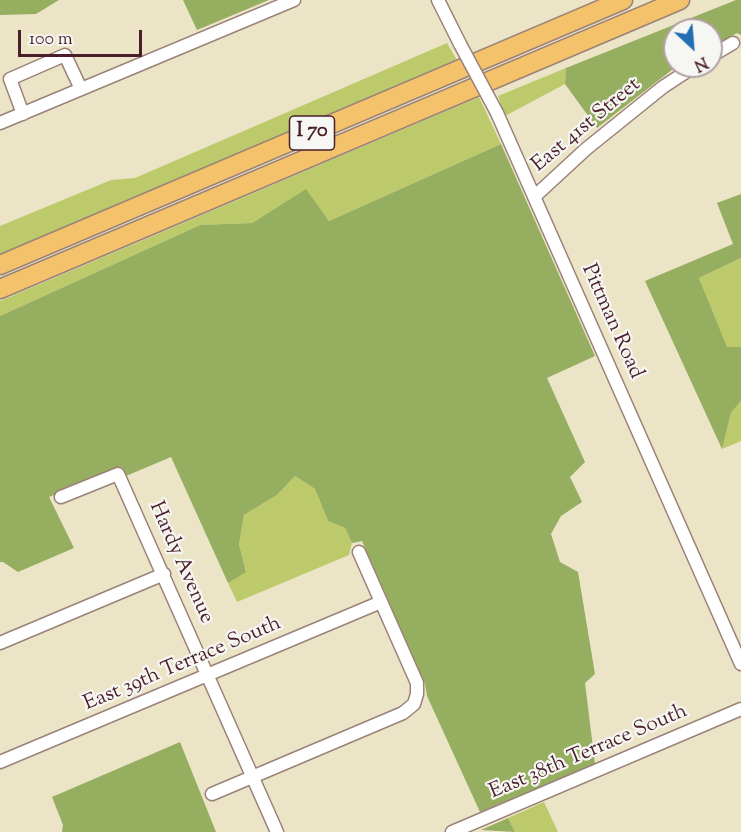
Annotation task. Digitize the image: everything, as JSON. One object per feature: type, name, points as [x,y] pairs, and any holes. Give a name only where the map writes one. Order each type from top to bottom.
[{"type":"highway","name":"I 70","points":[[0,265],[623,0]]},
{"type":"highway","name":"I 70","points":[[0,289],[680,0]]},
{"type":"street","points":[[0,123],[294,0]]},
{"type":"street","name":"Pittman Road","points":[[438,0],[497,113],[741,664]]},
{"type":"street","points":[[723,49],[733,44]]},
{"type":"street","points":[[23,114],[10,79],[65,55],[81,89]]},
{"type":"street","name":"East 41st Street","points":[[534,197],[586,149],[677,78]]},
{"type":"street","name":"Hardy Avenue","points":[[61,497],[118,474],[276,832]]},
{"type":"street","points":[[212,794],[403,713],[414,704],[417,683],[358,552]]},
{"type":"street","points":[[0,643],[164,574]]},
{"type":"street","name":"East 39th Terrace South","points":[[0,762],[381,602]]},
{"type":"street","name":"East 38th Terrace South","points":[[452,832],[741,709]]},
{"type":"green space","points":[[0,0],[59,0],[36,14],[0,15]]},
{"type":"green space","points":[[183,0],[269,0],[197,30]]},
{"type":"green space","points":[[741,0],[741,35],[737,33],[723,41],[723,18],[691,18]]},
{"type":"green space","points":[[663,29],[663,77],[597,128],[565,84],[566,68]]},
{"type":"green space","points":[[447,43],[458,62],[0,255],[0,226],[111,180],[135,178]]},
{"type":"green space","points":[[566,68],[565,84],[505,116],[498,96]]},
{"type":"green space","points":[[479,97],[501,144],[329,221],[305,190],[252,223],[200,225],[0,316],[0,301]]},
{"type":"green space","points":[[501,144],[595,356],[547,378],[585,462],[570,477],[582,502],[561,516],[551,534],[560,562],[578,572],[595,674],[585,683],[595,764],[480,812],[427,696],[425,684],[362,541],[352,543],[345,528],[328,521],[315,489],[295,476],[277,495],[244,515],[239,544],[246,572],[228,583],[171,457],[126,476],[122,467],[49,497],[74,548],[18,572],[0,562],[0,316],[200,225],[252,223],[306,189],[329,221]]},
{"type":"green space","points":[[741,194],[741,258],[699,278],[727,347],[741,347],[741,401],[731,413],[722,449],[645,281],[733,244],[717,203]]},
{"type":"green space","points":[[741,258],[741,347],[727,348],[699,278]]},
{"type":"green space","points":[[741,401],[741,441],[722,449],[731,413]]},
{"type":"green space","points":[[295,476],[315,489],[328,521],[345,528],[352,543],[349,555],[237,602],[228,583],[246,571],[239,544],[244,515],[277,495]]},
{"type":"green space","points":[[180,742],[216,832],[62,832],[63,825],[52,797]]},
{"type":"green space","points":[[544,802],[558,832],[515,832],[508,818]]},
{"type":"green space","points":[[508,818],[515,832],[481,830]]}]
